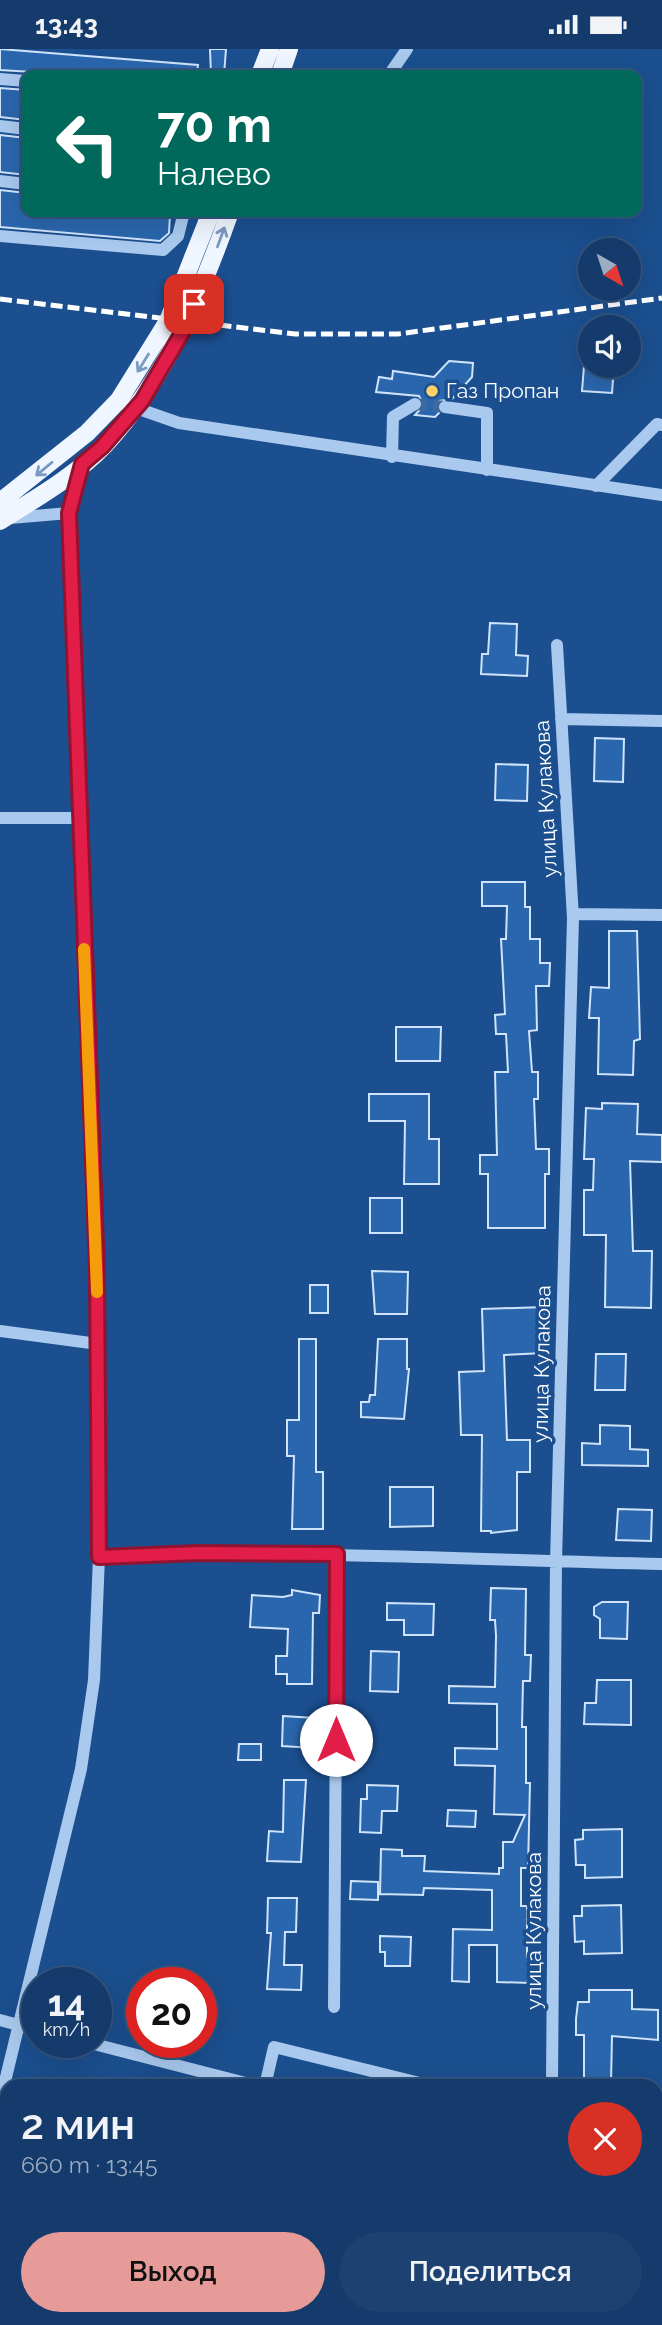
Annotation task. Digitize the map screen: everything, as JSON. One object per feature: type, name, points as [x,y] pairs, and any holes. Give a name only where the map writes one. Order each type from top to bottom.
[{"type":"main road","points":[[262,70],[270,49]]},
{"type":"main road","points":[[282,70],[289,49]]},
{"type":"main road","points":[[1,514],[119,400],[168,321],[209,217]]},
{"type":"main road","points":[[1,514],[40,497],[102,447],[136,408],[182,333],[228,217]]},
{"type":"street","points":[[393,70],[407,49]]},
{"type":"street","points":[[0,79],[21,81]]},
{"type":"street","points":[[0,126],[21,128]]},
{"type":"street","points":[[0,181],[21,183]]},
{"type":"street","points":[[0,236],[163,250],[178,236],[183,217]]},
{"type":"street","points":[[392,457],[393,417],[415,404]]},
{"type":"street","points":[[445,407],[487,414],[487,470]]},
{"type":"street","points":[[136,408],[179,423],[392,457],[662,495]]},
{"type":"street","points":[[596,487],[657,424],[662,425]]},
{"type":"street","points":[[6,2079],[81,1769],[94,1680],[99,1557],[98,1344],[69,513],[82,464]]},
{"type":"street","points":[[1,514],[69,513]]},
{"type":"street","name":"улица Кулакова","points":[[552,2079],[556,1562],[573,918],[557,645]]},
{"type":"street","points":[[561,719],[662,721]]},
{"type":"street","points":[[0,818],[79,818]]},
{"type":"street","points":[[575,915],[662,915]]},
{"type":"street","points":[[0,1331],[98,1344]]},
{"type":"street","points":[[99,1557],[198,1553],[337,1554],[662,1565]]},
{"type":"street","points":[[334,2007],[337,1554]]},
{"type":"street","points":[[0,2020],[20,2025]]},
{"type":"street","points":[[267,2079],[274,2047],[404,2079]]},
{"type":"street","points":[[112,2049],[230,2079]]},
{"type":"building","points":[[0,49],[198,65],[198,70],[0,70]]},
{"type":"building","points":[[210,49],[226,49],[224,70],[211,70]]},
{"type":"building","points":[[0,88],[21,90],[21,119],[0,117]]},
{"type":"building","points":[[0,135],[21,137],[21,174],[0,172]]},
{"type":"building","points":[[0,190],[21,192],[21,217],[170,217],[169,233],[160,241],[0,227]]},
{"type":"building","points":[[449,361],[473,363],[472,377],[452,399],[439,401],[436,406],[439,413],[435,417],[415,415],[424,405],[419,396],[376,392],[379,377],[392,379],[393,371],[434,377]]},
{"type":"building","points":[[583,378],[613,378],[612,393],[582,391]]},
{"type":"building","points":[[490,623],[517,624],[516,655],[528,656],[527,676],[481,674],[482,654],[488,654]]},
{"type":"building","points":[[595,738],[624,739],[623,782],[594,781]]},
{"type":"building","points":[[496,764],[528,765],[527,801],[495,800]]},
{"type":"building","points":[[482,882],[525,882],[525,907],[530,907],[530,939],[540,939],[540,963],[550,963],[549,986],[536,986],[537,1030],[529,1031],[532,1072],[538,1072],[538,1099],[534,1099],[536,1149],[549,1149],[549,1174],[545,1174],[545,1228],[488,1228],[488,1174],[480,1174],[480,1155],[497,1155],[495,1072],[508,1072],[506,1034],[496,1034],[495,1015],[505,1014],[501,939],[506,939],[507,906],[482,906]]},
{"type":"building","points":[[609,931],[637,931],[640,1039],[634,1041],[633,1075],[598,1074],[599,1018],[589,1018],[591,987],[609,988]]},
{"type":"building","points":[[396,1027],[441,1027],[440,1061],[396,1061]]},
{"type":"building","points":[[369,1094],[429,1094],[429,1139],[439,1139],[439,1184],[404,1184],[405,1121],[369,1121]]},
{"type":"building","points":[[602,1103],[638,1104],[637,1134],[662,1135],[662,1162],[630,1161],[633,1251],[652,1251],[651,1308],[605,1307],[606,1235],[584,1235],[584,1190],[593,1190],[594,1159],[584,1159],[586,1108],[602,1109]]},
{"type":"building","points":[[370,1198],[402,1198],[402,1233],[370,1233]]},
{"type":"building","points":[[372,1271],[408,1272],[407,1314],[375,1314]]},
{"type":"building","points":[[310,1285],[328,1285],[328,1313],[310,1313]]},
{"type":"building","points":[[544,1307],[544,1353],[504,1355],[507,1440],[530,1440],[530,1472],[517,1472],[517,1530],[491,1533],[481,1531],[482,1435],[461,1435],[459,1372],[484,1371],[482,1309]]},
{"type":"building","points":[[299,1339],[316,1339],[316,1472],[323,1472],[323,1529],[292,1529],[294,1456],[287,1456],[287,1420],[299,1420]]},
{"type":"building","points":[[378,1339],[407,1339],[409,1369],[404,1419],[361,1417],[361,1402],[369,1402],[370,1395],[375,1395]]},
{"type":"building","points":[[596,1354],[626,1354],[625,1390],[595,1390]]},
{"type":"building","points":[[600,1425],[630,1426],[630,1449],[648,1450],[648,1466],[582,1465],[582,1443],[600,1444]]},
{"type":"building","points":[[390,1487],[433,1487],[433,1526],[390,1527]]},
{"type":"building","points":[[618,1509],[652,1510],[651,1541],[616,1540]]},
{"type":"building","points":[[491,1588],[526,1589],[525,1655],[531,1655],[530,1681],[523,1681],[522,1727],[526,1727],[526,1783],[530,1783],[528,1868],[521,1868],[521,1906],[527,1906],[527,1957],[531,1957],[531,1983],[497,1982],[497,1945],[469,1945],[469,1982],[452,1981],[453,1929],[492,1930],[492,1890],[424,1888],[423,1895],[380,1894],[381,1849],[402,1850],[402,1856],[425,1856],[424,1871],[499,1874],[499,1868],[503,1868],[503,1842],[513,1842],[525,1815],[494,1814],[495,1766],[455,1765],[455,1748],[497,1749],[497,1704],[449,1703],[449,1686],[495,1687],[496,1636],[495,1620],[490,1620]]},
{"type":"building","points":[[292,1590],[320,1595],[319,1613],[313,1613],[312,1684],[287,1684],[287,1674],[276,1674],[276,1656],[287,1656],[288,1629],[250,1627],[252,1595],[283,1597],[292,1595]]},
{"type":"building","points":[[602,1602],[628,1602],[627,1639],[600,1638],[600,1619],[594,1615],[594,1607]]},
{"type":"building","points":[[387,1603],[434,1604],[433,1635],[404,1635],[404,1620],[387,1620]]},
{"type":"building","points":[[371,1651],[399,1652],[398,1692],[370,1691]]},
{"type":"building","points":[[597,1680],[631,1680],[631,1725],[584,1724],[585,1703],[596,1703]]},
{"type":"building","points":[[283,1716],[315,1718],[314,1748],[282,1746]]},
{"type":"building","points":[[239,1744],[261,1744],[261,1760],[238,1760]]},
{"type":"building","points":[[284,1780],[306,1780],[301,1862],[267,1861],[269,1831],[283,1832]]},
{"type":"building","points":[[367,1785],[398,1786],[397,1811],[382,1811],[381,1833],[360,1832],[361,1799],[367,1799]]},
{"type":"building","points":[[448,1810],[476,1811],[475,1827],[447,1826]]},
{"type":"building","points":[[622,1829],[622,1877],[585,1878],[585,1865],[576,1865],[575,1840],[583,1839],[583,1830]]},
{"type":"building","points":[[351,1881],[378,1882],[378,1900],[350,1899]]},
{"type":"building","points":[[268,1898],[297,1898],[296,1932],[285,1932],[284,1965],[302,1965],[301,1990],[267,1989],[271,1933],[267,1933]]},
{"type":"building","points":[[621,1905],[622,1953],[584,1954],[584,1941],[575,1942],[574,1916],[582,1916],[582,1906]]},
{"type":"building","points":[[380,1936],[411,1937],[410,1966],[385,1966],[385,1952],[380,1952]]},
{"type":"building","points":[[589,1990],[632,1990],[632,2009],[658,2010],[658,2040],[612,2036],[611,2079],[584,2079],[584,2035],[576,2035],[576,2019],[578,2002],[589,2002]]},
{"type":"tunnel","points":[[415,404],[445,407]]},
{"type":"railway","points":[[0,299],[295,334],[398,334],[662,298]]},
{"type":"slow traffic","points":[[84,949],[97,1292]]},
{"type":"place","name":"Газ Пропан","points":[[432,391]]},
{"type":"route","points":[[194,304],[182,333],[142,401],[102,447],[82,464],[69,513],[97,1272],[99,1557],[198,1553],[337,1554],[336,1740]]}]
